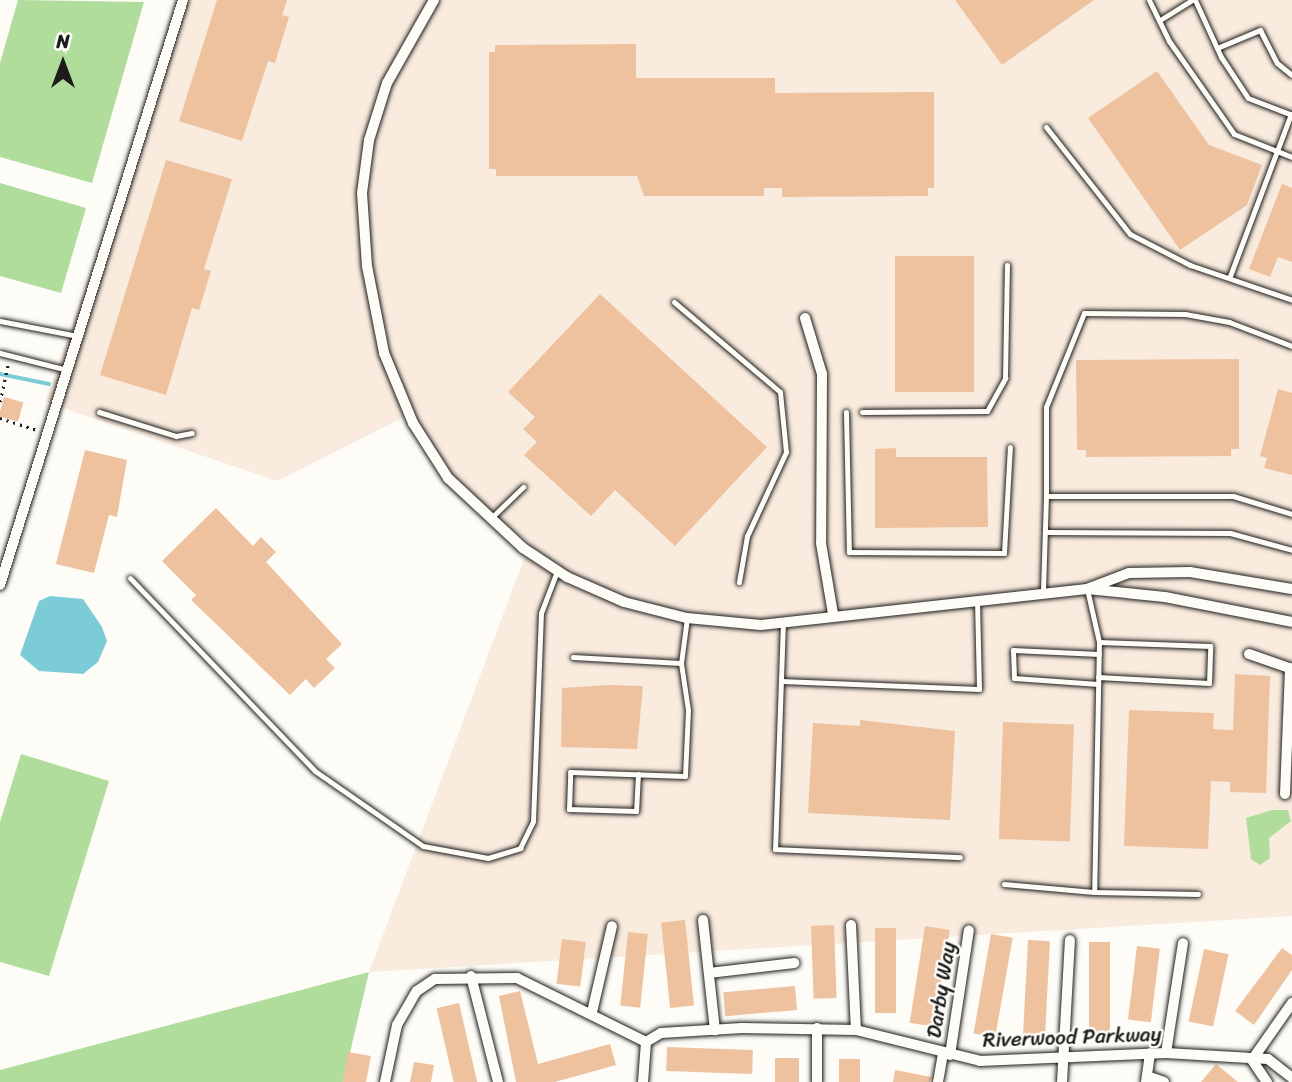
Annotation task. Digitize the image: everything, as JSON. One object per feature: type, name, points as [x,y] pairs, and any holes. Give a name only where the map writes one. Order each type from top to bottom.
[{"type":"street","points":[[0,585],[183,0]]},
{"type":"street","points":[[434,0],[387,83],[369,140],[362,193],[367,266],[384,353],[413,423],[448,478],[489,521],[557,571],[624,602],[687,618],[783,622],[977,598],[1087,589],[1166,597],[1292,622]]},
{"type":"street","points":[[805,318],[822,374],[821,543],[833,614]]},
{"type":"street","points":[[1087,589],[1129,573],[1190,572],[1292,589]]},
{"type":"street","points":[[1249,654],[1291,669],[1284,794]]},
{"type":"street","points":[[703,920],[715,1031]]},
{"type":"street","points":[[851,925],[856,1030]]},
{"type":"street","points":[[592,1012],[612,926]]},
{"type":"street","name":"Darby Way","points":[[937,1082],[946,1054],[969,930]]},
{"type":"street","points":[[1062,1082],[1066,1061],[1070,940]]},
{"type":"street","points":[[1166,1053],[1183,943]]},
{"type":"street","points":[[709,973],[794,963]]},
{"type":"street","points":[[471,976],[498,1082]]},
{"type":"street","points":[[386,1082],[397,1025],[417,991],[435,979],[471,976],[517,978],[592,1012],[646,1042],[642,1082]]},
{"type":"street","points":[[1267,1082],[1252,1060],[1292,1003]]},
{"type":"street","points":[[817,1028],[817,1082]]},
{"type":"street","name":"Riverwood Parkway","points":[[646,1042],[661,1033],[817,1028],[856,1030],[980,1061],[1066,1061],[1166,1053],[1268,1059],[1292,1078]]},
{"type":"street","points":[[1150,1053],[1146,1079],[1164,1082]]},
{"type":"lane","points":[[1149,0],[1234,134],[1292,157]]},
{"type":"lane","points":[[1160,20],[1193,0],[1217,48],[1248,98],[1292,115],[1230,276]]},
{"type":"lane","points":[[1217,48],[1260,30],[1277,63],[1292,75]]},
{"type":"lane","points":[[1046,127],[1130,234],[1190,265],[1230,276],[1292,300]]},
{"type":"lane","points":[[862,412],[987,411],[1004,378],[1007,265]]},
{"type":"lane","points":[[674,302],[780,392],[786,452],[747,536],[738,582]]},
{"type":"lane","points":[[1043,591],[1046,407],[1084,313],[1185,314],[1229,322],[1292,346]]},
{"type":"lane","points":[[0,321],[78,336]]},
{"type":"lane","points":[[0,353],[67,370]]},
{"type":"lane","points":[[99,412],[176,436],[191,433]]},
{"type":"lane","points":[[846,412],[849,552],[1004,553],[1010,447]]},
{"type":"lane","points":[[489,521],[523,487]]},
{"type":"lane","points":[[1046,496],[1233,496],[1292,514]]},
{"type":"lane","points":[[1045,532],[1230,533],[1292,550]]},
{"type":"lane","points":[[130,578],[315,771],[423,846],[488,858],[520,848],[533,821],[541,613],[557,571]]},
{"type":"lane","points":[[1087,589],[1099,642],[1094,892]]},
{"type":"lane","points":[[781,681],[979,690],[977,598]]},
{"type":"lane","points":[[638,774],[636,811],[569,809],[570,772],[638,774],[685,776],[688,710],[681,663],[687,618]]},
{"type":"lane","points":[[783,622],[775,849],[960,857]]},
{"type":"lane","points":[[1098,677],[1209,683],[1210,646],[1099,642]]},
{"type":"lane","points":[[1098,684],[1014,678],[1013,650],[1099,654]]},
{"type":"lane","points":[[573,657],[681,663]]},
{"type":"lane","points":[[1004,884],[1094,892],[1198,894]]},
{"type":"path","points":[[0,402],[8,363]]},
{"type":"path","points":[[0,418],[47,434]]},
{"type":"shaded area","points":[[186,0],[1292,0],[1292,916],[369,972],[530,543],[443,479],[410,414],[277,481],[45,402]]},
{"type":"green space","points":[[18,0],[144,2],[92,183],[0,157],[0,63]]},
{"type":"green space","points":[[0,183],[86,208],[61,293],[0,276]]},
{"type":"green space","points":[[21,754],[109,781],[49,976],[0,962],[0,822]]},
{"type":"green space","points":[[1272,810],[1288,810],[1291,821],[1269,838],[1270,858],[1260,865],[1251,859],[1246,818]]},
{"type":"green space","points":[[369,972],[343,1082],[0,1082],[0,1070]]},
{"type":"water","points":[[50,596],[83,599],[102,627],[107,641],[98,662],[83,674],[39,671],[20,655],[39,601]]},
{"type":"building","points":[[217,0],[287,0],[282,15],[289,17],[275,63],[268,61],[242,141],[179,121]]},
{"type":"building","points":[[955,0],[1094,0],[1002,65]]},
{"type":"building","points":[[636,44],[636,78],[775,78],[775,93],[934,92],[934,188],[928,188],[928,196],[782,197],[782,188],[764,188],[764,196],[644,196],[637,176],[496,176],[496,169],[489,169],[489,52],[495,52],[495,45]]},
{"type":"building","points":[[1157,71],[1209,145],[1262,165],[1247,205],[1180,250],[1088,118]]},
{"type":"building","points":[[166,160],[232,179],[204,269],[211,271],[199,310],[192,308],[166,395],[100,375]]},
{"type":"building","points":[[1282,184],[1292,188],[1292,262],[1278,257],[1270,277],[1249,269]]},
{"type":"building","points":[[895,256],[974,256],[974,392],[895,392]]},
{"type":"building","points":[[600,294],[767,447],[675,546],[615,490],[591,516],[524,455],[537,442],[523,429],[535,417],[508,392]]},
{"type":"building","points":[[1239,359],[1239,449],[1231,449],[1231,456],[1086,457],[1086,450],[1077,450],[1076,360]]},
{"type":"building","points":[[1278,389],[1292,393],[1292,475],[1264,468],[1267,458],[1260,456]]},
{"type":"building","points":[[4,397],[23,402],[18,421],[0,417]]},
{"type":"building","points":[[896,448],[896,457],[987,457],[988,527],[875,528],[875,449]]},
{"type":"building","points":[[85,450],[127,460],[117,517],[109,515],[94,573],[56,564]]},
{"type":"building","points":[[216,508],[253,546],[261,537],[276,552],[266,562],[342,644],[326,659],[335,668],[314,688],[306,679],[290,695],[191,600],[196,595],[162,561]]},
{"type":"building","points":[[1235,674],[1270,676],[1266,793],[1230,792],[1230,782],[1211,781],[1208,849],[1124,846],[1129,710],[1214,713],[1213,729],[1233,730]]},
{"type":"building","points":[[643,686],[637,749],[561,747],[562,688]]},
{"type":"building","points":[[860,720],[955,731],[950,820],[808,813],[813,723],[860,726]]},
{"type":"building","points":[[1003,722],[1074,724],[1070,841],[999,839]]},
{"type":"building","points":[[685,920],[694,1006],[670,1008],[661,923]]},
{"type":"building","points":[[834,925],[837,998],[814,999],[811,926]]},
{"type":"building","points":[[925,926],[950,930],[934,1027],[910,1023]]},
{"type":"building","points":[[875,928],[896,928],[896,1013],[875,1013]]},
{"type":"building","points":[[628,932],[648,934],[640,1008],[620,1006]]},
{"type":"building","points":[[991,934],[1013,938],[995,1037],[973,1033]]},
{"type":"building","points":[[562,939],[586,942],[580,987],[557,984]]},
{"type":"building","points":[[1028,940],[1050,941],[1045,1038],[1023,1037]]},
{"type":"building","points":[[1089,942],[1110,942],[1110,1039],[1089,1039]]},
{"type":"building","points":[[1137,946],[1160,949],[1151,1022],[1128,1019]]},
{"type":"building","points":[[1282,948],[1292,955],[1292,970],[1254,1025],[1235,1011]]},
{"type":"building","points":[[1204,949],[1228,954],[1213,1027],[1189,1021]]},
{"type":"building","points":[[795,986],[797,1010],[725,1016],[723,992]]},
{"type":"building","points":[[520,991],[538,1064],[610,1044],[616,1065],[555,1082],[516,1082],[499,996]]},
{"type":"building","points":[[459,1003],[477,1082],[454,1082],[437,1008]]},
{"type":"building","points":[[667,1047],[753,1050],[752,1074],[666,1071]]},
{"type":"building","points":[[348,1052],[371,1056],[366,1082],[343,1082]]},
{"type":"building","points":[[775,1058],[799,1058],[799,1082],[775,1082]]},
{"type":"building","points":[[839,1059],[860,1059],[860,1082],[839,1082]]},
{"type":"building","points":[[414,1062],[434,1065],[431,1082],[410,1082]]},
{"type":"building","points":[[1216,1064],[1238,1082],[1201,1082]]},
{"type":"building","points":[[895,1070],[931,1077],[930,1082],[893,1082]]},
{"type":"waterway","points":[[0,374],[49,384]]}]
